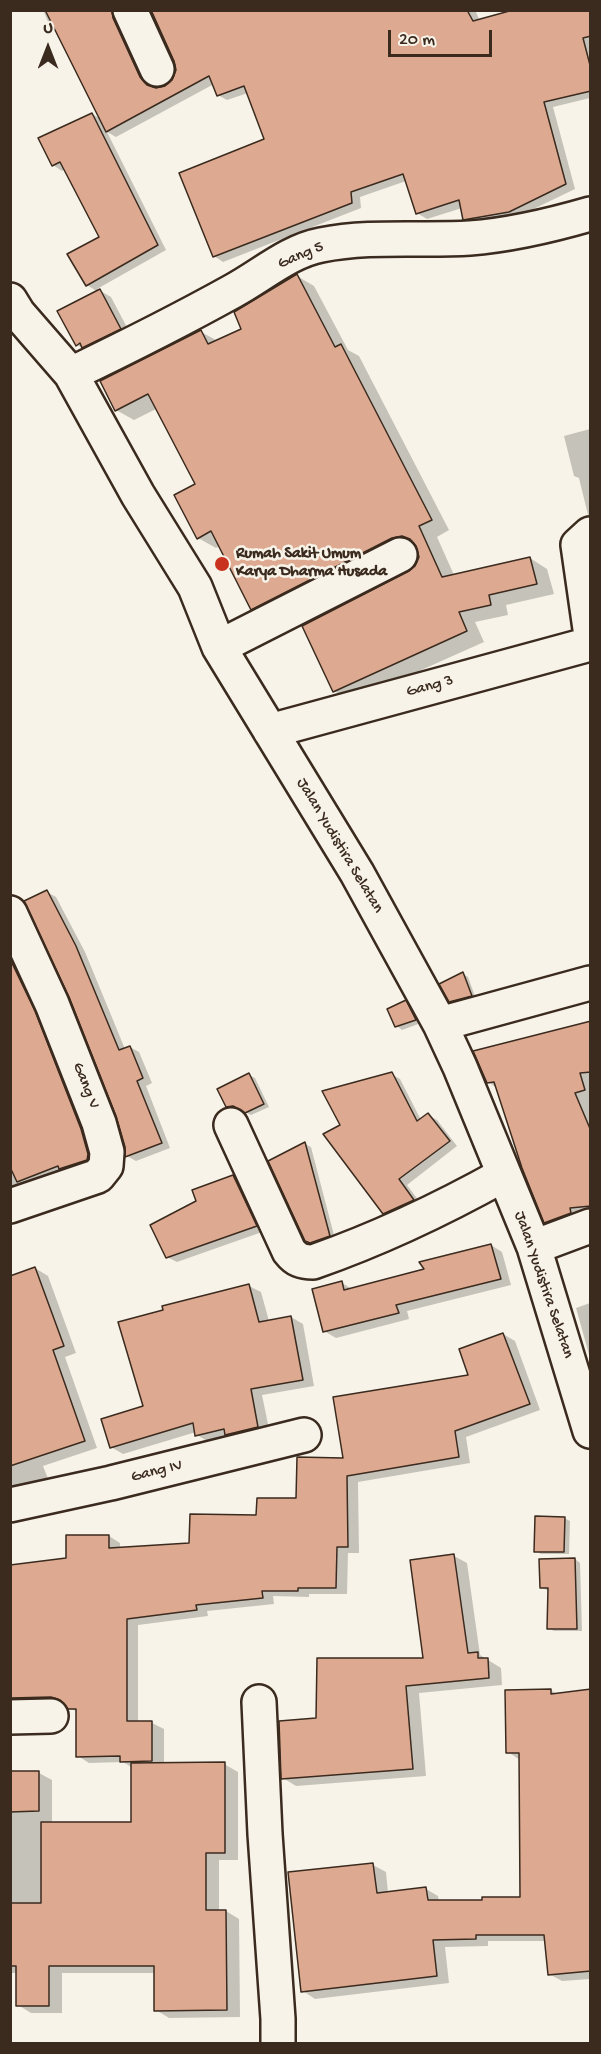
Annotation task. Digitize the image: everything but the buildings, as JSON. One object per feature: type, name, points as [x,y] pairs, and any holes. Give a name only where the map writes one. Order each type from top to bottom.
[{"type":"street","points":[[130,10],[157,69]]},
{"type":"street","name":"Gang 5","points":[[71,374],[168,327],[284,260],[318,245],[351,240],[472,238],[513,232],[591,214]]},
{"type":"street","name":"Jalan Yudistira Selatan","points":[[10,300],[18,313],[71,374],[138,495],[195,587],[219,647],[357,873],[440,1024],[534,1247],[591,1431]]},
{"type":"street","points":[[591,534],[578,545],[591,629]]},
{"type":"street","points":[[219,647],[400,555]]},
{"type":"street","name":"Gang 3","points":[[270,731],[591,644]]},
{"type":"street","name":"Gang V","points":[[10,913],[52,1004],[99,1123],[107,1152],[106,1166],[98,1176],[10,1206]]},
{"type":"street","points":[[440,1024],[591,983]]},
{"type":"street","points":[[231,1125],[289,1251],[301,1261],[313,1262],[383,1234],[448,1205],[503,1175]]},
{"type":"street","points":[[534,1247],[591,1226]]},
{"type":"street","name":"Gang IV","points":[[10,1505],[111,1483],[304,1435]]},
{"type":"street","points":[[259,1702],[278,2043]]},
{"type":"street","points":[[10,1717],[51,1716]]},
{"type":"place","name":"Rumah Sakit Umum Karya Dharma Husada","points":[[222,564]]}]
